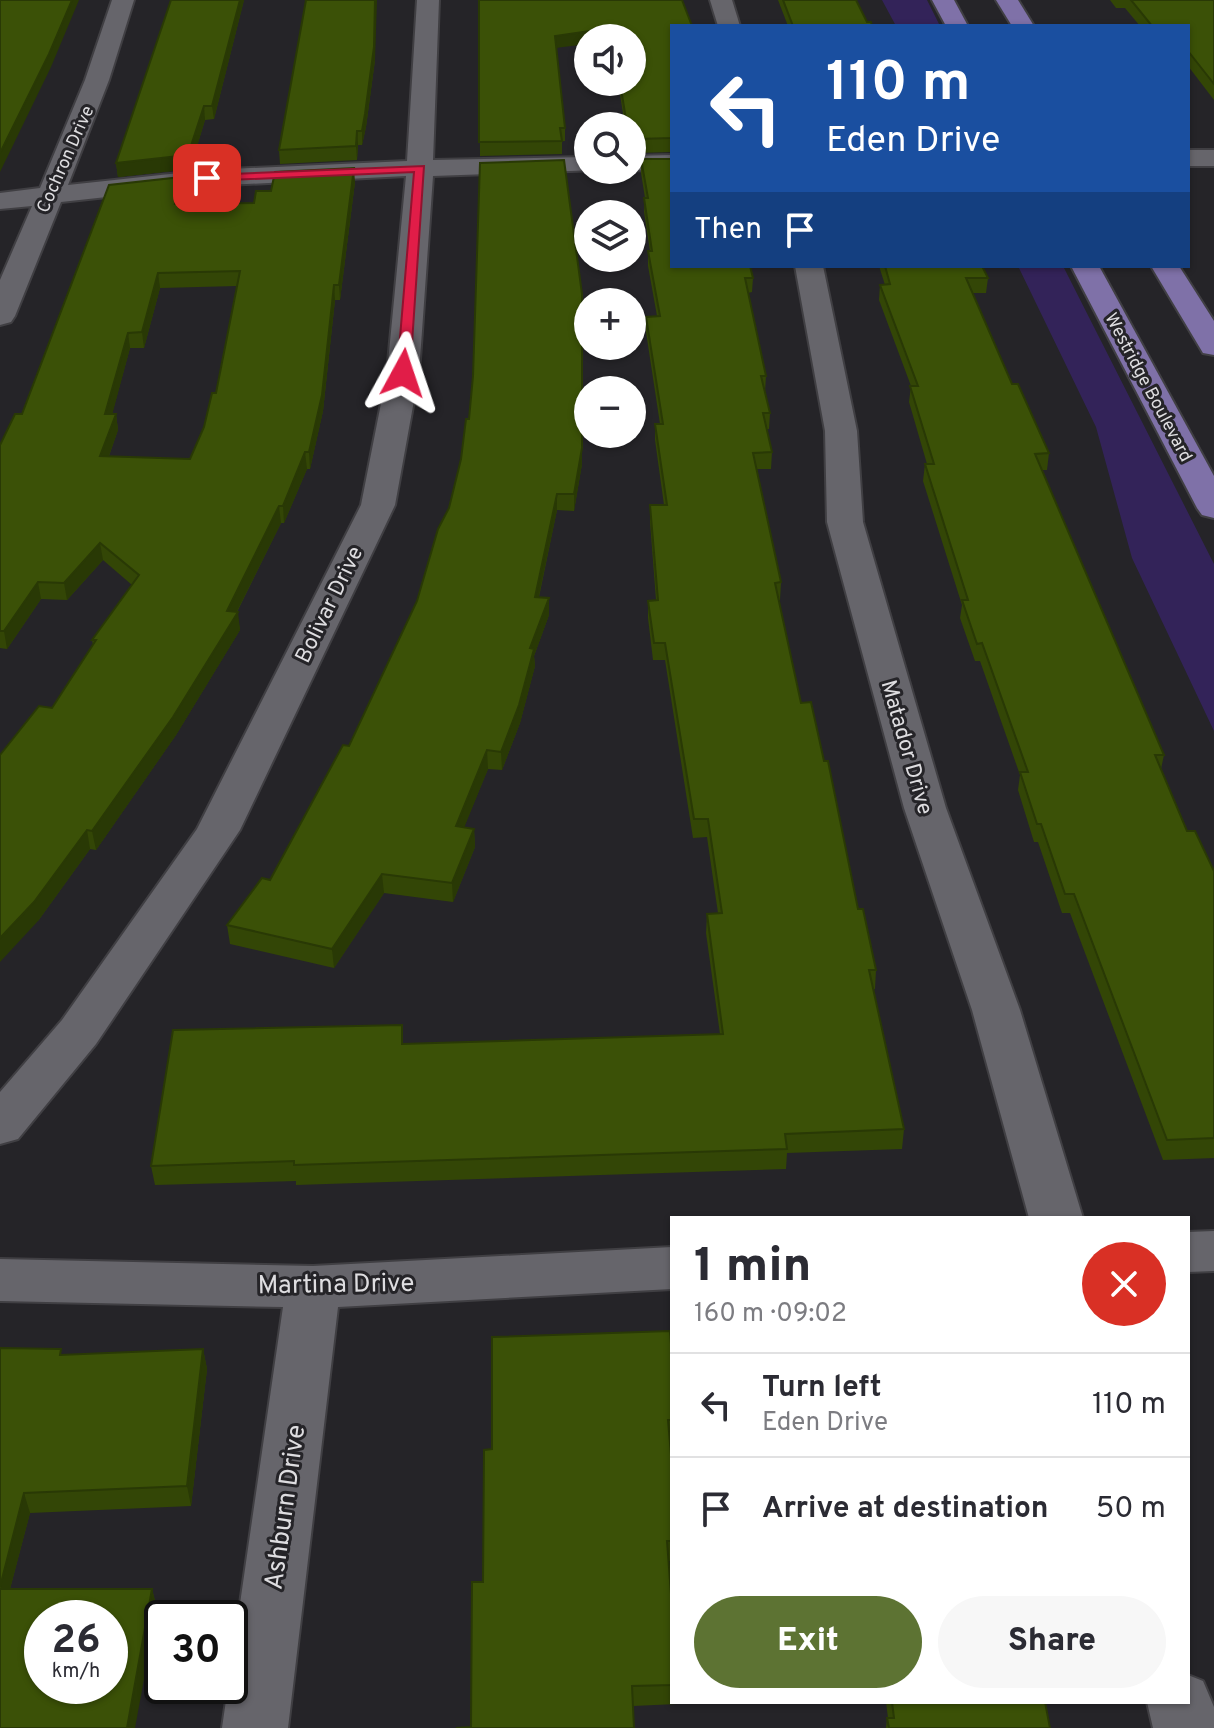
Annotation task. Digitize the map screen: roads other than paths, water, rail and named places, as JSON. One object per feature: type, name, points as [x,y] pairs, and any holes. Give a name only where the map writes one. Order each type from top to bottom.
[{"type":"main road","points":[[943,0],[956,24]]},
{"type":"main road","points":[[1007,0],[1022,24]]},
{"type":"main road","name":"Westridge Boulevard","points":[[1086,268],[1214,508]]},
{"type":"main road","points":[[1166,268],[1214,346]]},
{"type":"street","name":"Cochron Drive","points":[[0,316],[48,195],[95,94],[123,0]]},
{"type":"street","name":"Bolivar Drive","points":[[0,1126],[79,1032],[218,830],[378,505],[403,373],[420,168],[428,0]]},
{"type":"street","points":[[721,0],[728,24]]},
{"type":"street","points":[[1190,158],[1214,158]]},
{"type":"street","points":[[646,164],[670,163]]},
{"type":"street","points":[[0,201],[207,178],[420,168],[574,165]]},
{"type":"street","name":"Matador Drive","points":[[809,268],[841,431],[845,522],[925,808],[996,1010],[1055,1216]]},
{"type":"street","points":[[1190,1252],[1214,1251]]},
{"type":"street","name":"Martina Drive","points":[[0,1280],[313,1287],[670,1268]]},
{"type":"street","name":"Ashburn Drive","points":[[255,1728],[313,1287]]},
{"type":"street","points":[[1180,1704],[1186,1728]]}]
